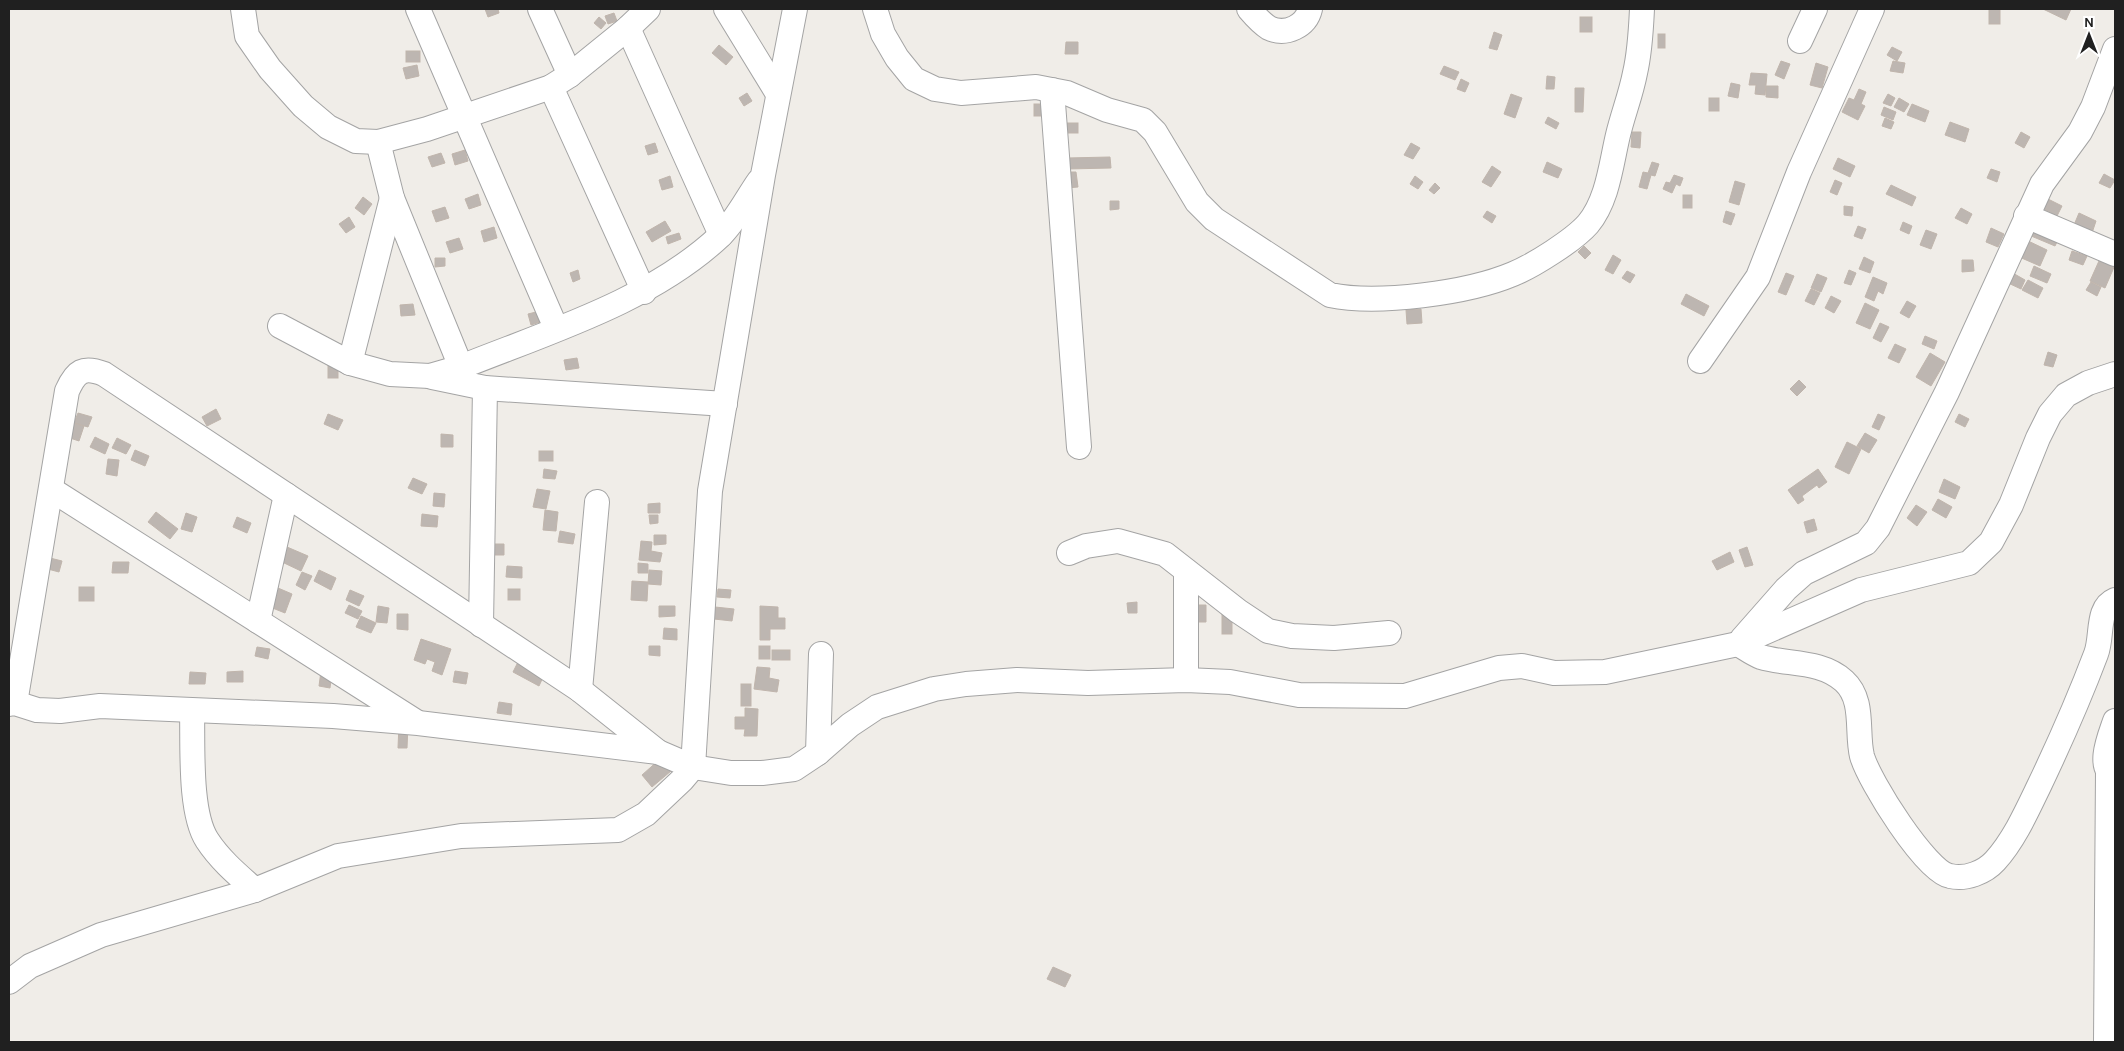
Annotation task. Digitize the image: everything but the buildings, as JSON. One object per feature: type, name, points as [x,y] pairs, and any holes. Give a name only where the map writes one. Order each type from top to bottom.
[{"type":"street","points":[[242,9],[247,36],[270,69],[304,106],[328,127],[356,141],[378,142],[427,129],[560,81],[628,28],[648,9]]},
{"type":"street","points":[[418,9],[556,328]]},
{"type":"street","points":[[540,9],[560,81],[644,292]]},
{"type":"street","points":[[726,9],[778,94]]},
{"type":"street","points":[[9,982],[30,966],[101,935],[255,890],[338,856],[461,836],[618,830],[646,814],[682,780],[693,766],[710,491],[763,175],[795,9]]},
{"type":"street","points":[[875,9],[883,34],[897,58],[914,80],[935,89],[961,93],[1036,88],[1052,90],[1067,93],[1107,110],[1143,120],[1155,132],[1197,202],[1214,219],[1330,295],[1349,299],[1413,297],[1469,286],[1512,274],[1557,248],[1588,224],[1607,184],[1617,136],[1636,72],[1642,9]]},
{"type":"street","points":[[1249,9],[1258,20],[1271,29],[1285,30],[1297,27],[1307,19],[1310,9]]},
{"type":"street","points":[[1800,41],[1815,9]]},
{"type":"street","points":[[1700,361],[1758,277],[1799,172],[1872,9]]},
{"type":"street","points":[[628,28],[721,235]]},
{"type":"street","points":[[1738,644],[1786,589],[1804,573],[1866,543],[1878,528],[1947,392],[2042,184],[2080,132],[2093,107],[2115,49]]},
{"type":"street","points":[[1052,90],[1079,447]]},
{"type":"street","points":[[378,142],[392,198],[461,367]]},
{"type":"street","points":[[430,376],[461,367],[644,292],[674,273],[721,235],[763,175]]},
{"type":"street","points":[[350,363],[392,198]]},
{"type":"street","points":[[2026,216],[2115,254]]},
{"type":"street","points":[[280,326],[350,363],[390,374],[430,376],[485,388],[725,404]]},
{"type":"street","points":[[658,752],[580,690],[104,374],[92,370],[82,371],[72,380],[67,391],[52,490],[12,704],[37,710],[60,711],[100,706],[333,716],[418,723],[658,752],[693,766],[731,773],[762,773],[794,769],[818,753],[850,725],[877,707],[934,689],[966,684],[1017,680],[1088,683],[1186,680],[1230,682],[1299,695],[1405,696],[1498,668],[1522,666],[1554,673],[1606,672],[1738,644],[1861,590],[1970,563],[1991,542],[2011,505],[2038,438],[2050,414],[2066,395],[2088,383],[2115,374]]},
{"type":"street","points":[[481,624],[485,388]]},
{"type":"street","points":[[52,490],[418,723]]},
{"type":"street","points":[[258,621],[286,495]]},
{"type":"street","points":[[580,690],[597,502]]},
{"type":"street","points":[[1069,553],[1086,546],[1118,541],[1165,554],[1238,611],[1268,630],[1292,636],[1334,638],[1388,633]]},
{"type":"street","points":[[1186,571],[1186,680]]},
{"type":"street","points":[[1738,644],[1760,657],[1798,662],[1822,669],[1844,681],[1852,691],[1858,708],[1862,756],[1877,791],[1899,824],[1938,870],[1950,876],[1965,876],[1976,874],[1994,862],[2026,813],[2069,724],[2098,650],[2104,610],[2109,602],[2115,600]]},
{"type":"street","points":[[818,753],[821,654]]},
{"type":"street","points":[[192,711],[196,813],[206,839],[224,862],[255,890]]},
{"type":"street","points":[[2106,1042],[2112,774],[2106,766],[2106,753],[2115,721]]}]
